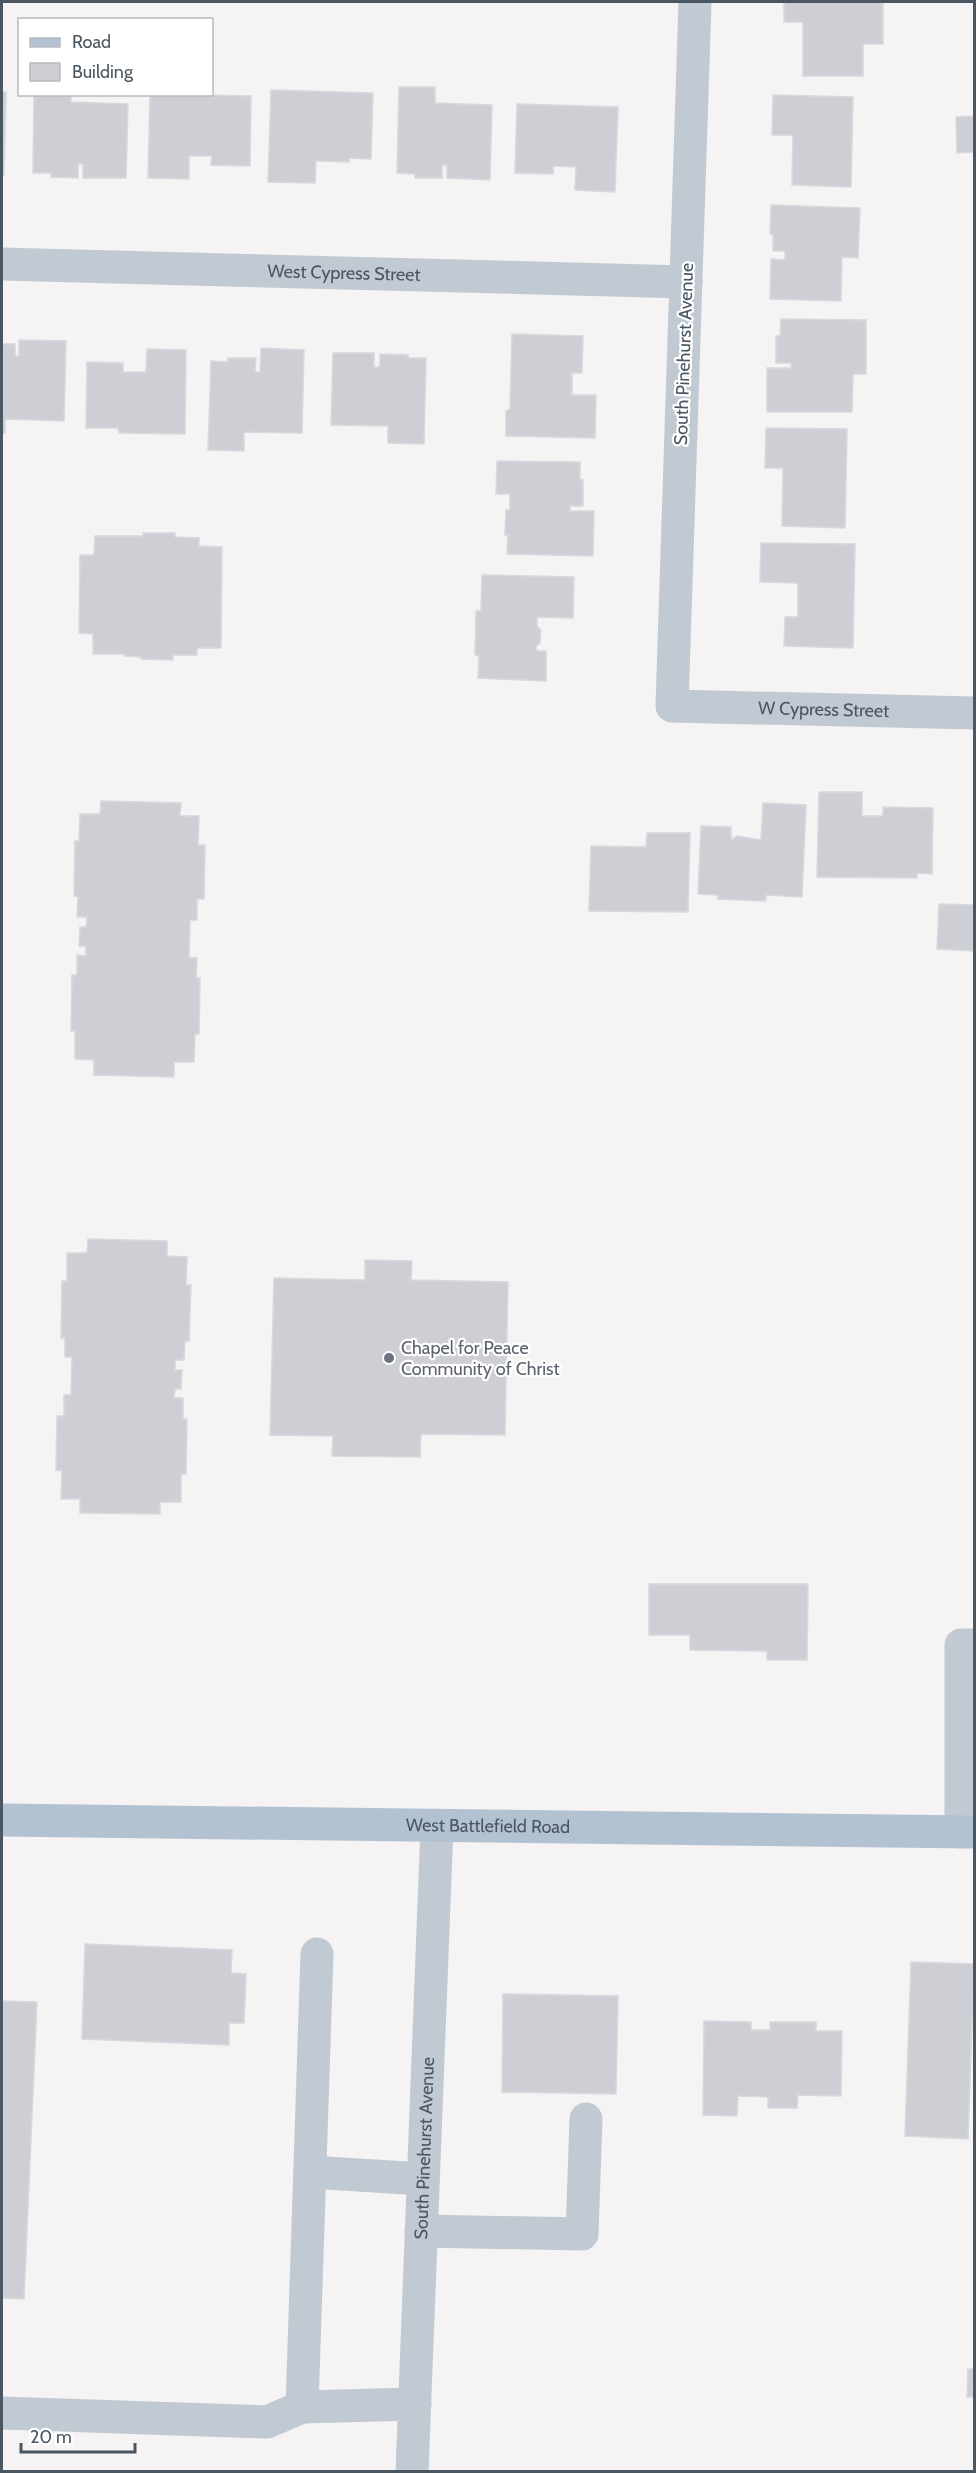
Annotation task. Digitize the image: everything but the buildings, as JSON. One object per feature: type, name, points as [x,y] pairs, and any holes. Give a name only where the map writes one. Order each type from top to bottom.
[{"type":"main road","name":"West Battlefield Road","points":[[2,1820],[968,1832]]},
{"type":"street","name":"South Pinehurst Avenue","points":[[672,706],[695,2]]},
{"type":"street","name":"West Cypress Street","points":[[2,264],[686,282]]},
{"type":"street","name":"W Cypress Street","points":[[672,706],[975,713]]},
{"type":"street","points":[[968,1832],[961,1645],[975,1645]]},
{"type":"street","name":"South Pinehurst Avenue","points":[[412,2472],[437,1826]]},
{"type":"street","points":[[302,2407],[317,1954]]},
{"type":"street","points":[[421,2231],[582,2234],[586,2120]]},
{"type":"street","points":[[310,2172],[423,2179]]},
{"type":"street","points":[[2,2413],[267,2422],[302,2407],[415,2404]]},
{"type":"place","name":"Chapel for Peace Community of Christ","points":[[389,1358]]}]
